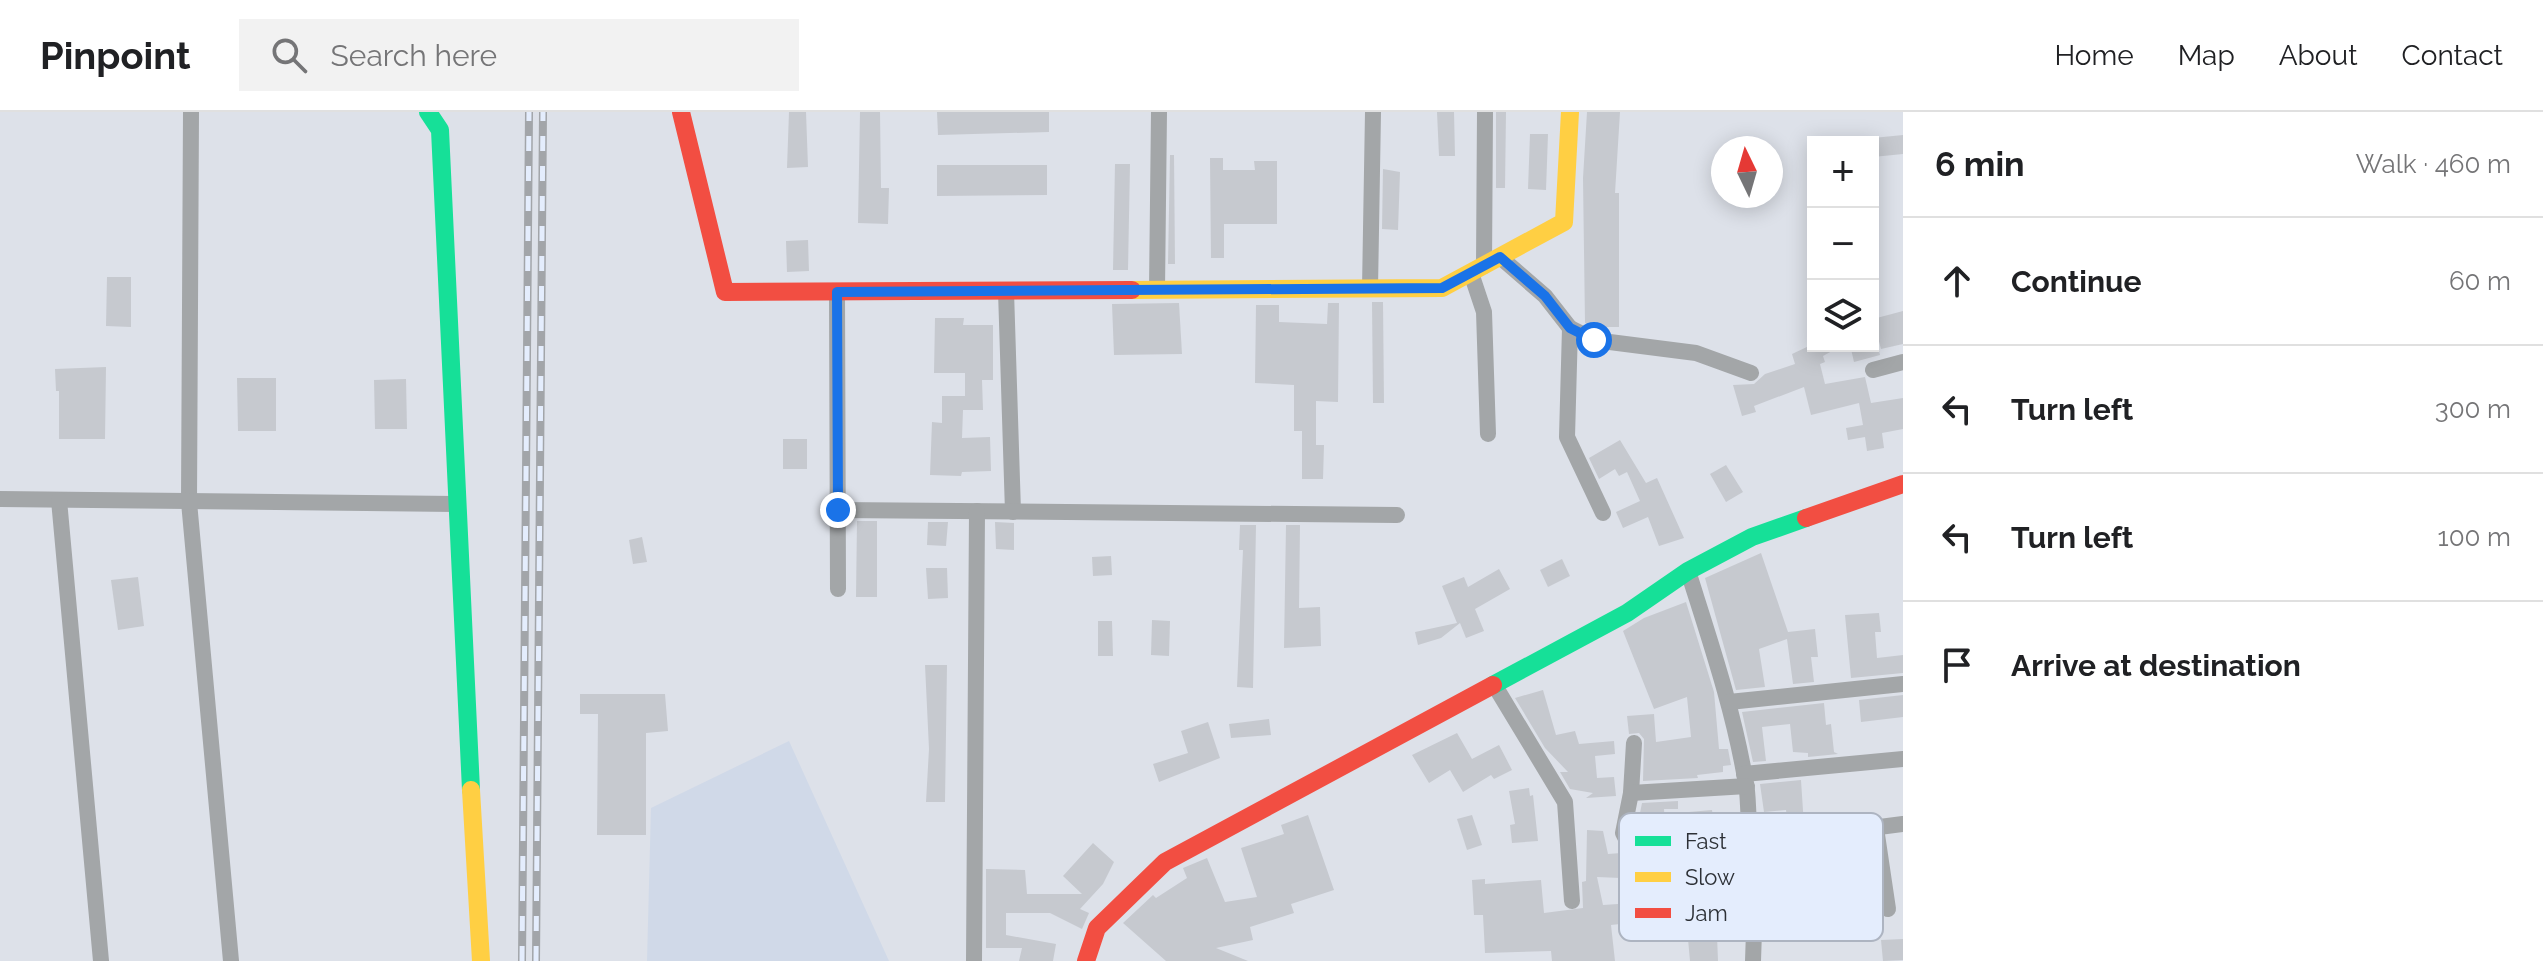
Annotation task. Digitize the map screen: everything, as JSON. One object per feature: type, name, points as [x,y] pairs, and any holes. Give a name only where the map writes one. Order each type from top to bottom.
[{"type":"street","points":[[191,112],[189,502],[231,961]]},
{"type":"street","points":[[428,112],[440,130],[455,504],[481,961]]},
{"type":"street","points":[[681,112],[725,292],[1442,288],[1564,222],[1570,112]]},
{"type":"street","points":[[1157,290],[1159,112]]},
{"type":"street","points":[[1370,289],[1373,112]]},
{"type":"street","points":[[1485,112],[1484,312],[1488,434]]},
{"type":"street","points":[[1485,265],[1545,296],[1570,328],[1594,340],[1696,353],[1751,373]]},
{"type":"street","points":[[1006,291],[1013,512]]},
{"type":"street","points":[[837,292],[838,589]]},
{"type":"street","points":[[1570,328],[1567,437],[1603,513]]},
{"type":"street","points":[[1873,370],[1903,362]]},
{"type":"street","points":[[1087,961],[1097,928],[1165,862],[1627,613],[1688,571],[1752,537],[1903,484]]},
{"type":"street","points":[[0,499],[455,504]]},
{"type":"street","points":[[59,500],[101,961]]},
{"type":"street","points":[[838,510],[1397,515]]},
{"type":"street","points":[[974,961],[977,511]]},
{"type":"street","points":[[1688,571],[1729,702],[1746,780],[1749,813]]},
{"type":"street","points":[[1729,702],[1903,684]]},
{"type":"street","points":[[1495,686],[1565,802],[1572,901]]},
{"type":"street","points":[[1627,813],[1634,743]]},
{"type":"street","points":[[1631,793],[1903,759]]},
{"type":"street","points":[[1883,827],[1903,824]]},
{"type":"street","points":[[1883,875],[1888,909]]},
{"type":"street","points":[[1753,961],[1754,941]]},
{"type":"shaded area","points":[[789,741],[889,961],[647,961],[651,808]]},
{"type":"building","points":[[789,112],[806,112],[808,167],[787,168]]},
{"type":"building","points":[[860,112],[880,112],[881,188],[889,188],[888,224],[858,223]]},
{"type":"building","points":[[937,112],[1049,112],[1049,132],[938,135]]},
{"type":"building","points":[[1437,112],[1454,112],[1455,156],[1439,156]]},
{"type":"building","points":[[1496,112],[1506,112],[1505,188],[1496,188]]},
{"type":"building","points":[[1587,112],[1620,112],[1615,193],[1619,193],[1619,327],[1593,327],[1585,323],[1583,178]]},
{"type":"building","points":[[1530,134],[1548,134],[1546,190],[1528,189]]},
{"type":"building","points":[[1903,135],[1903,154],[1879,156],[1879,137]]},
{"type":"building","points":[[1170,155],[1174,155],[1175,264],[1168,264]]},
{"type":"building","points":[[1210,158],[1223,158],[1223,170],[1255,170],[1254,161],[1277,161],[1277,224],[1224,224],[1224,258],[1211,258]]},
{"type":"building","points":[[1115,164],[1130,164],[1128,270],[1113,270]]},
{"type":"building","points":[[937,165],[1047,165],[1047,195],[937,196]]},
{"type":"building","points":[[1383,169],[1400,172],[1398,230],[1382,229]]},
{"type":"building","points":[[808,240],[809,271],[787,272],[786,241]]},
{"type":"building","points":[[107,277],[131,277],[131,327],[106,326]]},
{"type":"building","points":[[1372,302],[1383,302],[1384,403],[1373,403]]},
{"type":"building","points":[[1179,303],[1182,354],[1114,355],[1112,304]]},
{"type":"building","points":[[1328,303],[1339,303],[1338,402],[1316,401],[1316,445],[1324,445],[1323,479],[1302,479],[1302,431],[1294,431],[1294,385],[1255,383],[1256,305],[1279,305],[1279,322],[1327,324]]},
{"type":"building","points":[[1903,311],[1903,344],[1881,349],[1879,317]]},
{"type":"building","points":[[935,318],[964,318],[963,325],[993,325],[993,380],[982,380],[983,410],[963,410],[962,438],[990,437],[991,471],[962,472],[961,476],[930,475],[932,422],[942,423],[942,396],[965,396],[965,373],[934,373]]},
{"type":"building","points":[[1807,347],[1807,352],[1830,352],[1823,356],[1825,362],[1820,364],[1825,384],[1865,377],[1871,403],[1903,398],[1903,429],[1882,433],[1884,448],[1867,451],[1865,437],[1848,440],[1846,428],[1863,425],[1859,403],[1811,415],[1804,387],[1754,406],[1756,412],[1742,416],[1733,385],[1754,384],[1765,374],[1795,364],[1792,354]]},
{"type":"building","points":[[1879,351],[1880,355],[1854,362],[1852,352]]},
{"type":"building","points":[[106,367],[105,439],[59,439],[59,391],[56,391],[55,369]]},
{"type":"building","points":[[237,378],[276,378],[276,431],[238,431]]},
{"type":"building","points":[[406,379],[407,429],[375,429],[374,380]]},
{"type":"building","points":[[783,439],[807,439],[807,469],[783,469]]},
{"type":"building","points":[[1620,440],[1646,483],[1657,478],[1684,538],[1659,546],[1648,517],[1623,528],[1616,512],[1640,501],[1627,472],[1619,476],[1615,469],[1599,479],[1589,458]]},
{"type":"building","points":[[1726,465],[1743,492],[1726,502],[1710,474]]},
{"type":"building","points":[[857,521],[877,521],[877,597],[856,597]]},
{"type":"building","points":[[928,522],[948,522],[946,546],[927,545]]},
{"type":"building","points":[[995,522],[1014,523],[1014,550],[996,549]]},
{"type":"building","points":[[1240,525],[1256,525],[1253,688],[1237,687],[1243,550],[1239,550]]},
{"type":"building","points":[[1286,525],[1300,525],[1299,608],[1320,607],[1321,646],[1284,648]]},
{"type":"building","points":[[642,537],[647,562],[633,564],[629,540]]},
{"type":"building","points":[[1761,553],[1788,632],[1815,629],[1818,657],[1811,657],[1814,682],[1793,684],[1787,639],[1759,649],[1765,687],[1736,690],[1705,578]]},
{"type":"building","points":[[1111,556],[1112,575],[1093,576],[1092,557]]},
{"type":"building","points":[[1562,559],[1570,576],[1548,587],[1540,570]]},
{"type":"building","points":[[926,568],[947,568],[948,598],[928,599]]},
{"type":"building","points":[[1499,569],[1510,589],[1475,609],[1484,631],[1466,638],[1460,623],[1441,638],[1418,645],[1415,632],[1457,623],[1442,586],[1464,577],[1468,587]]},
{"type":"building","points":[[138,577],[144,626],[118,630],[111,580]]},
{"type":"building","points":[[1686,602],[1714,692],[1719,749],[1728,749],[1731,765],[1723,766],[1723,772],[1697,775],[1698,778],[1643,781],[1644,739],[1639,733],[1629,734],[1627,716],[1654,714],[1656,742],[1691,737],[1687,697],[1654,709],[1623,631],[1644,618]]},
{"type":"building","points":[[1879,613],[1881,632],[1875,632],[1877,658],[1903,655],[1903,673],[1851,678],[1845,615]]},
{"type":"building","points":[[1152,620],[1170,621],[1169,656],[1151,655]]},
{"type":"building","points":[[1098,621],[1112,621],[1113,656],[1098,656]]},
{"type":"building","points":[[925,665],[947,665],[945,802],[926,802],[929,749]]},
{"type":"building","points":[[1543,690],[1556,735],[1575,731],[1579,744],[1614,741],[1615,754],[1595,756],[1597,778],[1614,777],[1616,796],[1586,798],[1593,793],[1570,789],[1560,772],[1568,772],[1545,748],[1515,698]]},
{"type":"building","points":[[580,694],[665,694],[668,731],[646,733],[646,835],[597,835],[598,714],[580,714]]},
{"type":"building","points":[[1903,695],[1903,717],[1861,722],[1859,700]]},
{"type":"building","points":[[1824,703],[1826,725],[1831,724],[1834,752],[1838,754],[1808,757],[1808,753],[1793,752],[1790,724],[1762,727],[1766,761],[1753,762],[1742,712]]},
{"type":"building","points":[[1269,719],[1271,735],[1231,738],[1229,724]]},
{"type":"building","points":[[1208,722],[1220,758],[1159,782],[1153,764],[1188,753],[1181,731]]},
{"type":"building","points":[[1457,733],[1472,759],[1499,745],[1512,770],[1494,779],[1491,775],[1463,792],[1450,770],[1429,783],[1412,755]]},
{"type":"building","points":[[1801,780],[1803,813],[1786,813],[1786,810],[1764,812],[1760,784]]},
{"type":"building","points":[[1529,788],[1530,796],[1533,795],[1538,841],[1512,843],[1510,825],[1515,824],[1509,791]]},
{"type":"building","points":[[1678,801],[1678,809],[1664,809],[1664,813],[1640,813],[1642,803]]},
{"type":"building","points":[[1712,810],[1712,813],[1689,813]]},
{"type":"building","points":[[1308,815],[1334,890],[1291,904],[1294,913],[1250,927],[1253,940],[1216,948],[1248,961],[1166,961],[1123,923],[1153,895],[1156,898],[1187,878],[1183,868],[1207,858],[1225,902],[1257,897],[1241,848],[1284,834],[1281,825]]},
{"type":"building","points":[[1472,815],[1482,845],[1467,850],[1457,819]]},
{"type":"building","points":[[1587,830],[1603,831],[1608,854],[1619,853],[1619,878],[1597,877],[1603,905],[1618,904],[1619,924],[1611,925],[1615,961],[1552,961],[1551,951],[1485,953],[1483,915],[1474,915],[1472,880],[1485,879],[1485,884],[1541,880],[1544,913],[1583,908],[1582,882],[1586,881]]},
{"type":"building","points":[[1093,843],[1114,862],[1103,884],[1080,909],[1089,913],[1082,929],[1050,913],[1006,913],[1006,935],[1056,944],[1053,961],[1019,961],[1022,948],[986,948],[986,869],[1025,870],[1027,894],[1082,894],[1063,876]]},
{"type":"building","points":[[1903,939],[1903,960],[1883,961],[1883,940]]},
{"type":"building","points":[[1688,941],[1717,941],[1718,961],[1690,961]]},
{"type":"railway","points":[[522,961],[529,112]]},
{"type":"railway","points":[[536,961],[543,112]]},
{"type":"traffic: fast","points":[[428,112],[440,130],[471,790]]},
{"type":"traffic: fast","points":[[1493,685],[1627,613],[1688,571],[1752,537],[1806,518]]},
{"type":"traffic: slow","points":[[1132,290],[1442,288],[1564,222],[1570,112]]},
{"type":"traffic: slow","points":[[471,790],[481,961]]},
{"type":"traffic: jam","points":[[681,112],[725,292],[1132,290]]},
{"type":"traffic: jam","points":[[1806,518],[1903,484]]},
{"type":"traffic: jam","points":[[1086,961],[1097,928],[1165,862],[1493,685]]},
{"type":"route","points":[[838,510],[837,292],[1442,288],[1500,257],[1545,296],[1570,328],[1594,340]]}]
